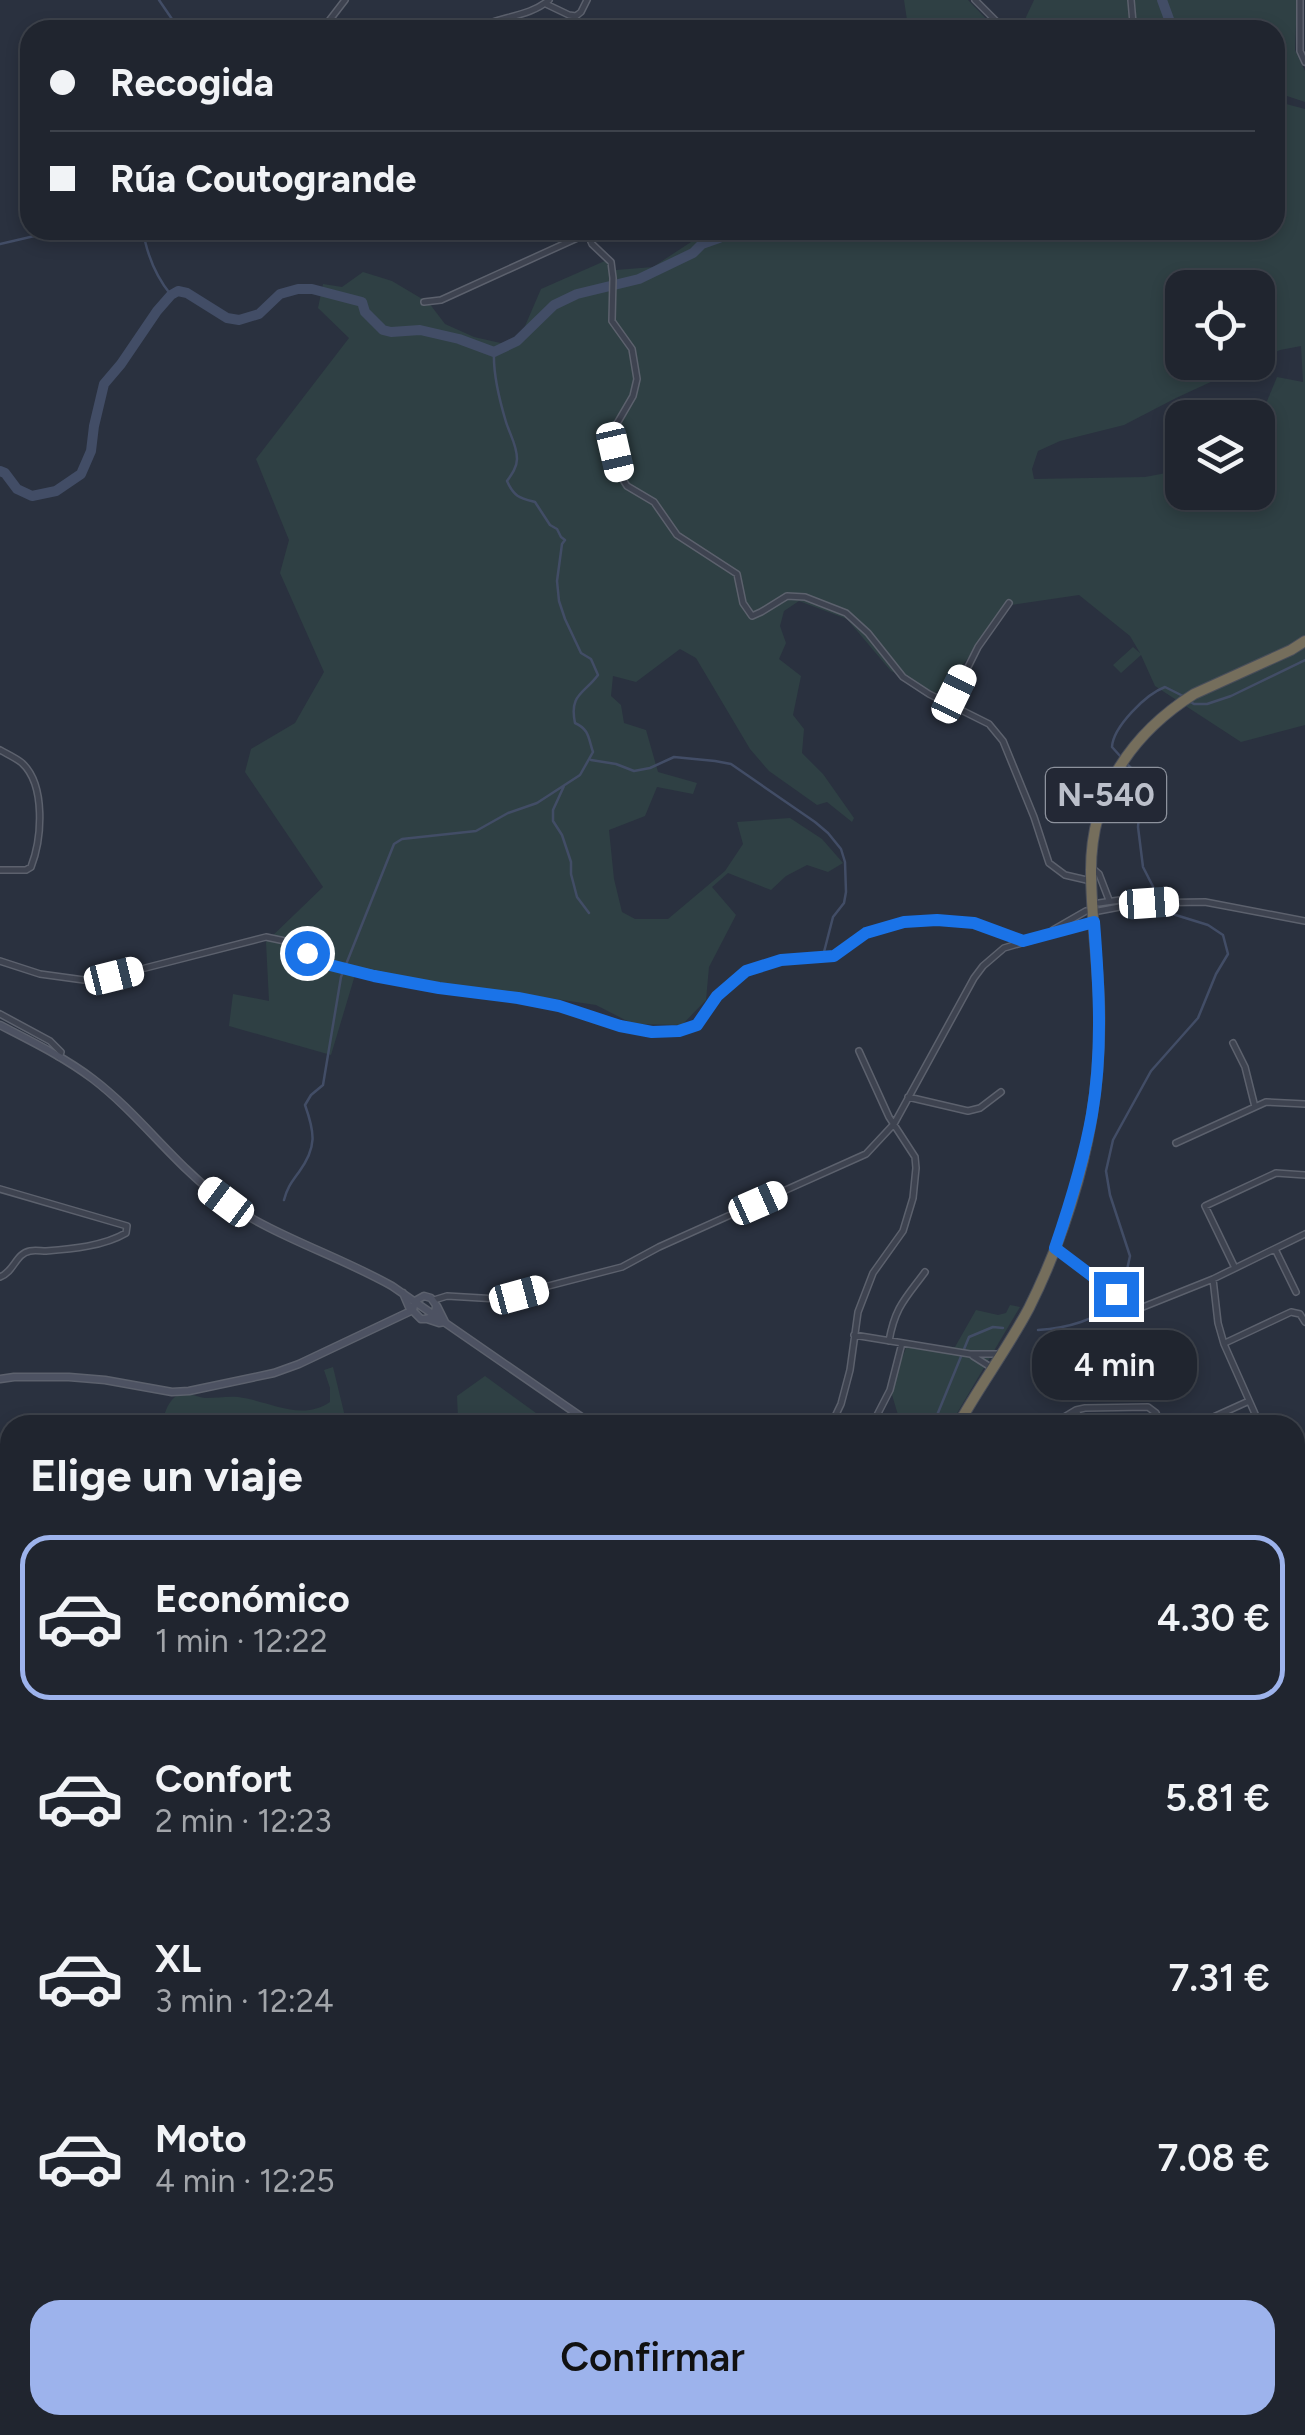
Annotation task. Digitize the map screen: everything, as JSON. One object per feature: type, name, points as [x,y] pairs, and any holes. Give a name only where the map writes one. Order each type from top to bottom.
[{"type":"highway","name":"N-540","points":[[964,1415],[1029,1307],[1055,1248],[1078,1179],[1095,1092],[1099,1002],[1092,844],[1114,776],[1140,737],[1179,704],[1305,641]]},
{"type":"main road","points":[[0,1024],[93,1079],[226,1202],[363,1269],[415,1301],[435,1306]]},
{"type":"main road","points":[[403,1293],[424,1296],[446,1322],[579,1415]]},
{"type":"main road","points":[[403,1293],[418,1317],[446,1322]]},
{"type":"main road","points":[[413,1310],[415,1301],[424,1296]]},
{"type":"main road","points":[[426,1319],[435,1306]]},
{"type":"main road","points":[[0,1379],[70,1377],[189,1391],[300,1364],[413,1310]]},
{"type":"street","points":[[330,20],[345,0]]},
{"type":"street","points":[[499,20],[535,10],[547,2],[576,16],[587,0]]},
{"type":"street","points":[[975,0],[996,20]]},
{"type":"street","points":[[1300,0],[1300,50],[1305,62]]},
{"type":"street","points":[[424,302],[441,300],[569,240]]},
{"type":"street","points":[[590,240],[611,262],[612,321],[632,349],[637,379],[633,396],[615,427],[615,452],[626,486],[654,502],[677,535],[737,574],[743,603],[752,616],[787,596],[805,598],[846,613],[868,632],[903,677],[989,724],[1003,741],[1049,863],[1065,875],[1091,881]]},
{"type":"street","points":[[950,704],[978,647],[1009,603]]},
{"type":"street","points":[[0,750],[23,764],[41,810],[31,867],[0,870]]},
{"type":"street","points":[[1091,867],[1109,900]]},
{"type":"street","points":[[435,1306],[457,1296],[498,1299],[622,1267],[866,1154],[894,1124],[983,966],[1004,948],[1055,934],[1109,900],[1134,898],[1141,904]]},
{"type":"street","points":[[1055,934],[1053,930],[1093,912],[1141,904],[1206,902],[1305,921]]},
{"type":"street","points":[[0,961],[40,974],[84,980],[114,976],[266,937],[285,941],[330,965],[374,976],[559,1006],[652,1032],[679,1031],[697,1025],[717,996],[746,971],[781,960],[834,956],[866,933],[904,922],[974,923],[1023,941]]},
{"type":"street","points":[[0,1014],[50,1040],[61,1052],[59,1057]]},
{"type":"street","points":[[1233,1043],[1245,1067],[1255,1107]]},
{"type":"street","points":[[836,1415],[850,1370],[858,1312],[873,1273],[903,1231],[913,1198],[915,1157],[894,1124],[859,1050]]},
{"type":"street","points":[[908,1097],[968,1111],[1001,1092]]},
{"type":"street","points":[[1176,1143],[1266,1102],[1305,1104]]},
{"type":"street","points":[[1235,1268],[1205,1206],[1276,1173],[1305,1175]]},
{"type":"street","points":[[0,1189],[126,1226],[126,1233],[75,1248],[30,1251],[22,1254],[11,1272],[0,1277]]},
{"type":"street","points":[[1055,1248],[1129,1303],[1144,1308],[1305,1234]]},
{"type":"street","points":[[1275,1249],[1296,1292]]},
{"type":"street","points":[[889,1341],[899,1304],[925,1272]]},
{"type":"street","points":[[1213,1278],[1224,1344],[1255,1415]]},
{"type":"street","points":[[1224,1344],[1291,1312],[1300,1314],[1305,1322]]},
{"type":"street","points":[[854,1336],[970,1354],[1001,1354]]},
{"type":"street","points":[[877,1415],[890,1390],[902,1343]]},
{"type":"street","points":[[970,1354],[992,1368]]},
{"type":"street","points":[[1218,1415],[1249,1401]]},
{"type":"street","points":[[1068,1415],[1085,1408],[1148,1407],[1157,1415]]},
{"type":"street","points":[[1076,1410],[1078,1415]]},
{"type":"shaded area","points":[[904,0],[968,0],[987,20],[907,20]]},
{"type":"shaded area","points":[[1034,0],[1297,0],[1295,50],[1305,71],[1305,102],[1285,95],[1285,20],[1025,20]]},
{"type":"shaded area","points":[[1285,104],[1305,109],[1305,725],[1241,742],[1155,686],[1141,655],[1121,673],[1113,665],[1133,647],[1140,653],[1130,636],[1079,595],[1004,606],[963,665],[935,693],[891,671],[847,619],[799,601],[784,611],[780,626],[786,643],[779,659],[801,676],[793,715],[804,729],[802,753],[823,774],[854,818],[852,822],[827,802],[817,805],[769,771],[750,749],[696,658],[680,649],[636,682],[613,676],[611,696],[621,705],[624,723],[646,730],[658,772],[697,783],[693,794],[657,787],[645,816],[609,830],[622,912],[635,919],[668,919],[725,871],[743,844],[737,822],[790,818],[822,839],[843,863],[828,872],[807,865],[771,890],[728,873],[712,887],[736,915],[709,967],[706,1000],[682,1025],[633,1024],[596,1005],[355,975],[331,1055],[229,1026],[233,994],[269,1001],[266,942],[323,887],[245,772],[251,749],[295,723],[324,672],[280,573],[289,540],[256,459],[349,338],[318,308],[323,284],[342,287],[363,272],[392,281],[429,303],[445,324],[474,337],[505,344],[522,333],[541,289],[607,260],[616,270],[653,267],[692,240],[1285,240]],"holes":[[[1165,270],[1275,270],[1275,352],[1301,346],[1303,382],[1277,377],[1268,400],[1275,400],[1275,510],[1165,510],[1165,473],[1034,479],[1032,469],[1038,451],[1060,441],[1124,425],[1165,404],[1165,400],[1215,380],[1165,380]]]},
{"type":"shaded area","points":[[1010,1305],[1020,1307],[956,1415],[898,1415],[890,1388],[908,1343],[955,1347],[976,1310],[1006,1313]]},
{"type":"shaded area","points":[[333,1367],[345,1415],[164,1415],[175,1397],[183,1394],[238,1397],[296,1410],[319,1408],[330,1402],[324,1370]]},
{"type":"shaded area","points":[[485,1376],[536,1413],[458,1415],[457,1396]]},
{"type":"waterway","points":[[159,0],[173,20]]},
{"type":"waterway","points":[[1162,0],[1169,20]]},
{"type":"waterway","points":[[0,244],[20,239]]},
{"type":"waterway","points":[[146,240],[152,263],[171,295]]},
{"type":"waterway","points":[[0,471],[17,489],[32,496],[56,491],[81,474],[91,451],[104,384],[157,311],[178,291],[227,318],[239,320],[259,314],[280,294],[312,289],[362,302],[365,312],[383,330],[420,330],[494,352],[517,341],[554,305],[577,294],[639,279],[713,240]]},
{"type":"waterway","points":[[284,1200],[311,1147],[312,1132],[305,1105],[323,1085],[341,977],[394,844],[402,839],[476,831],[508,813],[537,803],[580,775],[593,752],[586,732],[575,723],[574,706],[598,675],[591,659],[581,653],[559,601],[557,581],[565,540],[535,502],[518,496],[507,481],[517,454],[499,397],[494,352]]},
{"type":"waterway","points":[[1189,701],[1207,704],[1231,696],[1305,660]]},
{"type":"waterway","points":[[1121,757],[1112,747],[1114,739],[1140,704],[1165,687],[1183,696]]},
{"type":"waterway","points":[[591,760],[634,771],[674,757],[731,764],[815,822],[841,849],[845,862],[844,903],[833,917],[824,952]]},
{"type":"waterway","points":[[1038,1330],[1081,1322],[1120,1302],[1130,1256],[1106,1171],[1113,1140],[1151,1071],[1198,1018],[1228,954],[1223,935],[1208,925],[1166,912],[1143,867],[1138,827],[1141,793],[1136,773],[1126,763]]},
{"type":"waterway","points":[[564,786],[553,810],[553,821],[571,862],[577,897],[589,913]]},
{"type":"waterway","points":[[937,1415],[969,1337],[993,1327],[1003,1328]]},
{"type":"route","points":[[307,953],[330,965],[374,976],[559,1006],[652,1032],[679,1031],[697,1025],[717,996],[746,971],[781,960],[834,956],[866,933],[904,922],[974,923],[1023,941],[1094,922],[1099,1002],[1095,1092],[1078,1179],[1055,1248],[1116,1294]]}]
